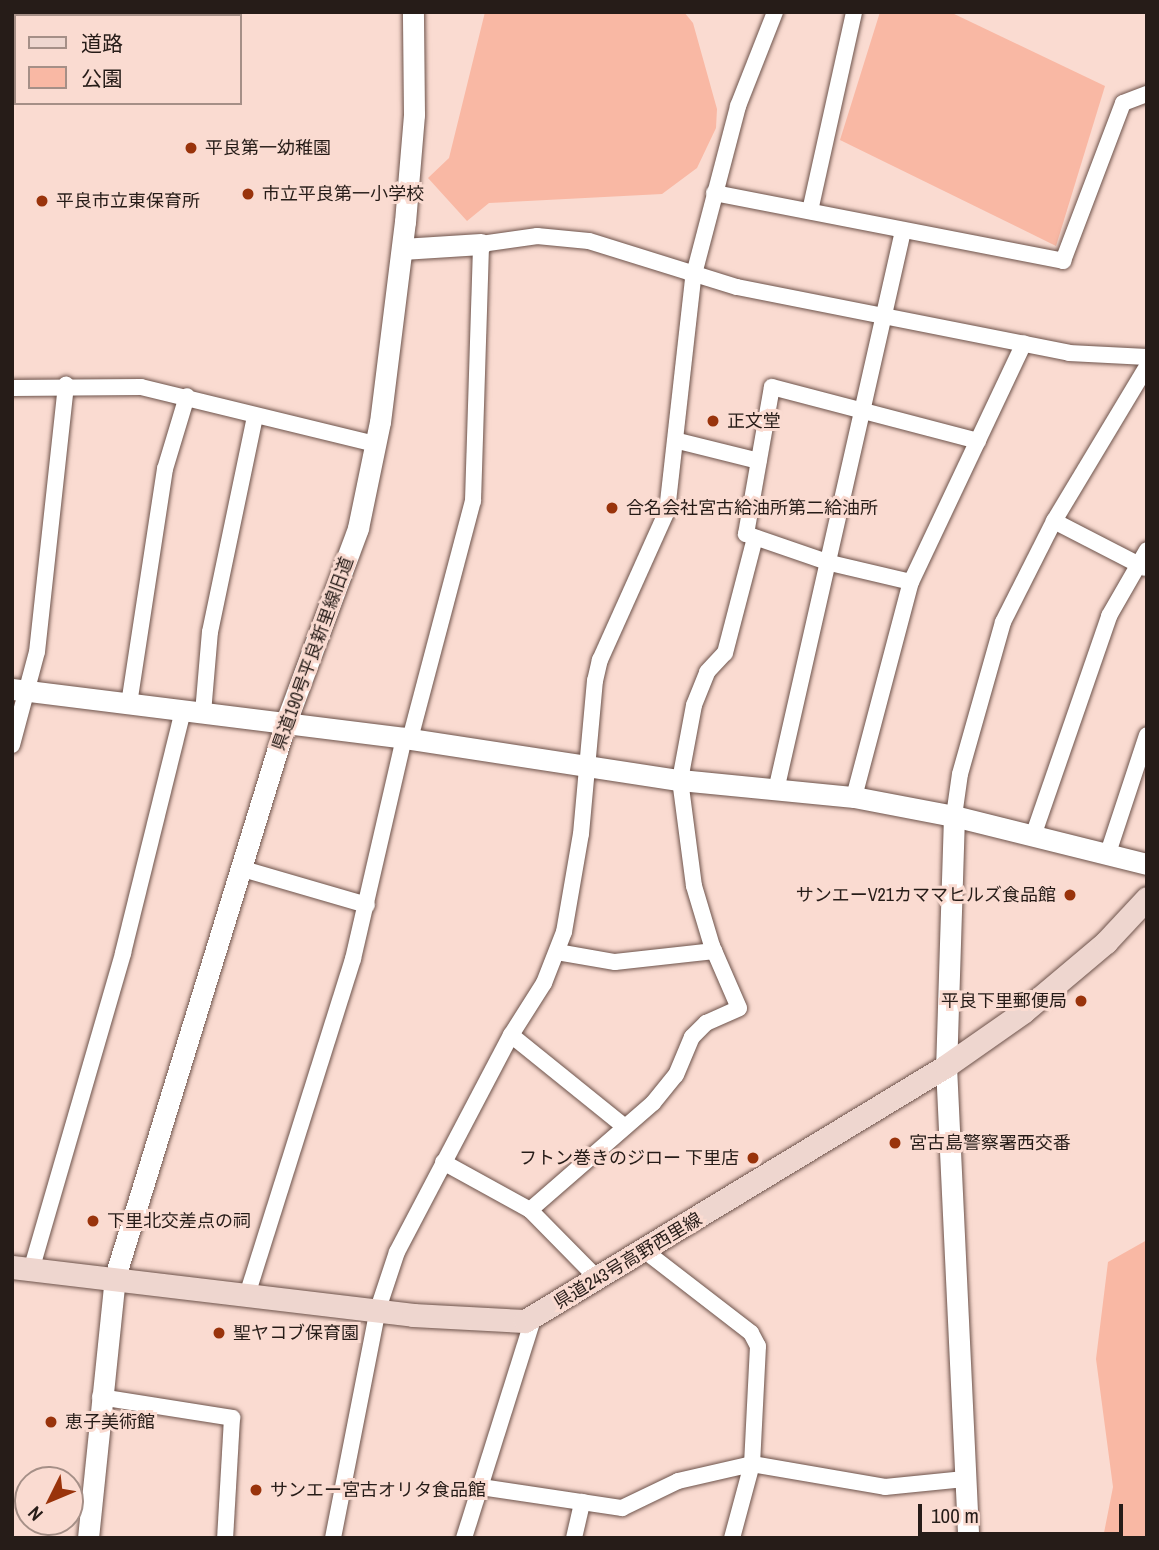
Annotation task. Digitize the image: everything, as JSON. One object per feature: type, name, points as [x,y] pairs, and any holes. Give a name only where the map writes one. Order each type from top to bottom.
[{"type":"main road","name":"県道243号高野西里線","points":[[18,1269],[115,1277],[488,1322],[525,1321],[599,1280],[946,1066],[1044,995],[1107,942],[1147,898]]},
{"type":"street","name":"県道190号平良新里線旧道","points":[[88,1538],[100,1397],[115,1277],[243,869],[286,722],[358,528],[375,444],[402,249],[414,114],[413,12]]},
{"type":"street","points":[[333,1538],[378,1309],[397,1252],[557,953],[581,834],[600,660],[659,536],[678,441],[694,276],[738,106],[775,12]]},
{"type":"street","points":[[810,211],[854,12]]},
{"type":"street","points":[[714,193],[1063,261],[1123,103],[1147,94]]},
{"type":"street","points":[[777,786],[866,411],[904,231]]},
{"type":"street","points":[[402,249],[481,244],[537,236],[589,241],[694,276],[1069,353],[1147,357]]},
{"type":"street","points":[[248,1292],[280,1181],[339,1010],[407,738],[473,502],[481,244]]},
{"type":"street","points":[[854,797],[911,582],[1024,343]]},
{"type":"street","points":[[968,1538],[946,1066],[954,816],[960,774],[1003,622],[1054,521],[1147,366]]},
{"type":"street","points":[[12,745],[20,689],[41,622],[66,386]]},
{"type":"street","points":[[12,388],[141,387],[187,396],[255,416],[375,444]]},
{"type":"street","points":[[911,582],[830,563],[746,534],[772,387],[978,441]]},
{"type":"street","points":[[130,704],[165,469],[187,396]]},
{"type":"street","points":[[18,1269],[124,953],[193,712],[255,416]]},
{"type":"street","points":[[678,441],[758,461]]},
{"type":"street","points":[[1033,836],[1109,616],[1144,561],[1054,521]]},
{"type":"street","points":[[530,1210],[625,1127],[676,1075],[692,1037],[706,1023],[739,1008],[714,951],[694,886],[681,780],[694,705],[707,672],[725,653],[755,538]]},
{"type":"street","points":[[20,689],[407,738],[681,780],[777,786],[854,797],[954,816],[1147,864]]},
{"type":"street","points":[[1108,853],[1147,735]]},
{"type":"street","points":[[243,869],[367,905]]},
{"type":"street","points":[[557,953],[615,962],[714,951]]},
{"type":"street","points":[[511,1035],[625,1127]]},
{"type":"street","points":[[443,1162],[530,1210],[599,1280]]},
{"type":"street","points":[[645,1251],[751,1333],[758,1346],[752,1464],[732,1538]]},
{"type":"street","points":[[464,1538],[534,1316]]},
{"type":"street","points":[[100,1397],[232,1419],[225,1538]]},
{"type":"street","points":[[481,1487],[622,1508],[678,1481],[752,1464],[885,1487],[965,1479]]},
{"type":"street","points":[[574,1538],[582,1502]]},
{"type":"green space","points":[[485,12],[684,12],[693,23],[717,109],[716,128],[697,168],[662,194],[489,203],[467,221],[428,178],[449,158]]},
{"type":"green space","points":[[880,12],[950,12],[1105,86],[1056,246],[840,140]]},
{"type":"green space","points":[[1147,1240],[1147,1538],[1103,1538],[1113,1487],[1096,1359],[1108,1262]]},
{"type":"place","name":"平良第一幼稚園","points":[[191,148]]},
{"type":"place","name":"市立平良第一小学校","points":[[248,194]]},
{"type":"place","name":"平良市立東保育所","points":[[42,201]]},
{"type":"place","name":"正文堂","points":[[713,421]]},
{"type":"place","name":"合名会社宮古給油所第二給油所","points":[[612,508]]},
{"type":"place","name":"サンエーV21カママヒルズ食品館","points":[[1070,895]]},
{"type":"place","name":"平良下里郵便局","points":[[1081,1001]]},
{"type":"place","name":"宮古島警察署西交番","points":[[895,1143]]},
{"type":"place","name":"フトン巻きのジロー 下里店","points":[[753,1158]]},
{"type":"place","name":"下里北交差点の祠","points":[[93,1221]]},
{"type":"place","name":"聖ヤコブ保育園","points":[[219,1333]]},
{"type":"place","name":"恵子美術館","points":[[51,1422]]},
{"type":"place","name":"サンエー宮古オリタ食品館","points":[[256,1490]]}]
